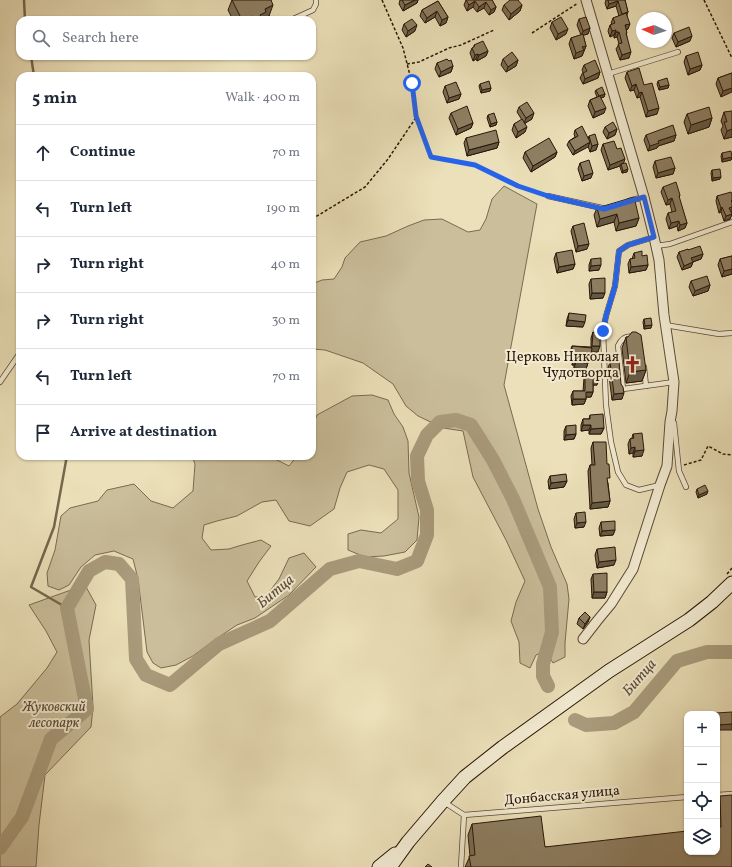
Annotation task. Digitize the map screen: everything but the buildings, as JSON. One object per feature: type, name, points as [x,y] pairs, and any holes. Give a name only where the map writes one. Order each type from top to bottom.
[{"type":"street","points":[[583,639],[611,604],[634,569],[667,466],[674,382],[665,325],[659,260],[655,241],[644,197],[586,0]]},
{"type":"street","points":[[390,867],[408,842],[465,777],[609,671],[689,620],[712,602],[732,583]]},
{"type":"street","points":[[379,867],[408,842]]},
{"type":"lane","points":[[300,16],[313,10],[316,0]]},
{"type":"lane","points":[[608,74],[678,52]]},
{"type":"lane","points":[[548,196],[604,209],[611,207]]},
{"type":"lane","points":[[624,203],[644,197]]},
{"type":"lane","points":[[660,485],[639,490],[626,485],[618,472],[611,442],[606,405],[603,331],[615,286],[619,251],[628,245],[655,241],[670,244],[732,222]]},
{"type":"lane","points":[[665,325],[719,334],[732,333]]},
{"type":"lane","points":[[638,340],[631,337],[624,338],[618,346],[623,389],[674,382]]},
{"type":"lane","points":[[0,382],[16,359]]},
{"type":"lane","points":[[643,362],[646,386]]},
{"type":"lane","points":[[672,411],[679,471],[686,487]]},
{"type":"lane","points":[[720,795],[732,794]]},
{"type":"lane","name":"Донбасская улица","points":[[464,815],[684,797]]},
{"type":"lane","points":[[443,801],[464,815],[460,867]]},
{"type":"path","points":[[382,0],[407,64],[412,83],[416,116],[431,157],[475,165],[518,186],[548,196]]},
{"type":"path","points":[[532,33],[583,0]]},
{"type":"path","points":[[704,0],[732,58]]},
{"type":"path","points":[[407,64],[419,62],[494,30]]},
{"type":"path","points":[[316,217],[365,187],[388,159],[416,116]]},
{"type":"path","points":[[679,467],[700,460],[708,446],[723,454],[732,455]]},
{"type":"green space","points":[[504,186],[537,204],[504,385],[538,509],[551,547],[567,584],[569,599],[565,657],[553,663],[546,651],[536,655],[530,668],[520,663],[519,642],[511,621],[516,602],[525,581],[506,540],[473,477],[463,431],[443,428],[418,416],[406,406],[393,384],[363,363],[325,350],[316,349],[316,282],[322,280],[334,279],[342,267],[345,258],[360,242],[386,236],[424,220],[442,219],[468,232],[480,230],[486,219],[492,199]]},
{"type":"green space","points":[[372,395],[388,400],[394,414],[403,427],[408,441],[409,473],[419,517],[417,540],[405,552],[384,556],[365,557],[348,550],[348,534],[361,530],[381,533],[398,519],[398,490],[384,469],[369,465],[347,472],[340,488],[334,509],[310,526],[289,521],[276,500],[262,502],[237,516],[204,525],[202,538],[211,550],[229,549],[261,540],[271,546],[247,581],[255,597],[266,596],[279,579],[289,558],[304,553],[316,567],[289,595],[255,618],[237,625],[193,656],[176,665],[161,668],[153,663],[147,652],[138,579],[133,559],[114,551],[95,555],[81,567],[69,585],[59,590],[48,586],[47,573],[55,550],[61,516],[70,508],[98,501],[107,490],[134,484],[151,501],[173,508],[193,491],[195,464],[194,460],[277,460],[289,466],[294,460],[316,460],[317,415],[352,396]]},
{"type":"green space","name":"Жуковский лесопарк","points":[[85,585],[96,605],[89,640],[93,707],[91,727],[45,775],[36,867],[0,867],[0,717],[17,704],[47,668],[57,652],[46,631],[29,605]]},
{"type":"waterway","points":[[24,0],[25,16]]},
{"type":"waterway","points":[[32,60],[33,72]]},
{"type":"waterway","name":"Битца","points":[[0,848],[22,817],[51,739],[87,709],[67,608],[89,571],[105,562],[119,564],[132,579],[136,659],[146,675],[170,685],[219,644],[270,621],[330,569],[359,561],[397,569],[417,561],[427,535],[427,510],[418,481],[417,456],[427,435],[440,422],[456,420],[471,425],[493,460],[513,499],[550,587],[552,632],[543,664],[543,676],[548,686]]},
{"type":"waterway","points":[[66,460],[54,527],[31,587],[67,608]]},
{"type":"waterway","name":"Битца","points":[[575,720],[586,725],[614,723],[634,712],[677,661],[707,652],[732,652]]},
{"type":"place","name":"Церковь Николая Чудотворца","points":[[632,365]]},
{"type":"route","points":[[412,83],[416,116],[431,157],[475,165],[518,186],[548,196],[604,209],[644,197],[654,237],[628,245],[619,251],[615,286],[603,331]]}]
